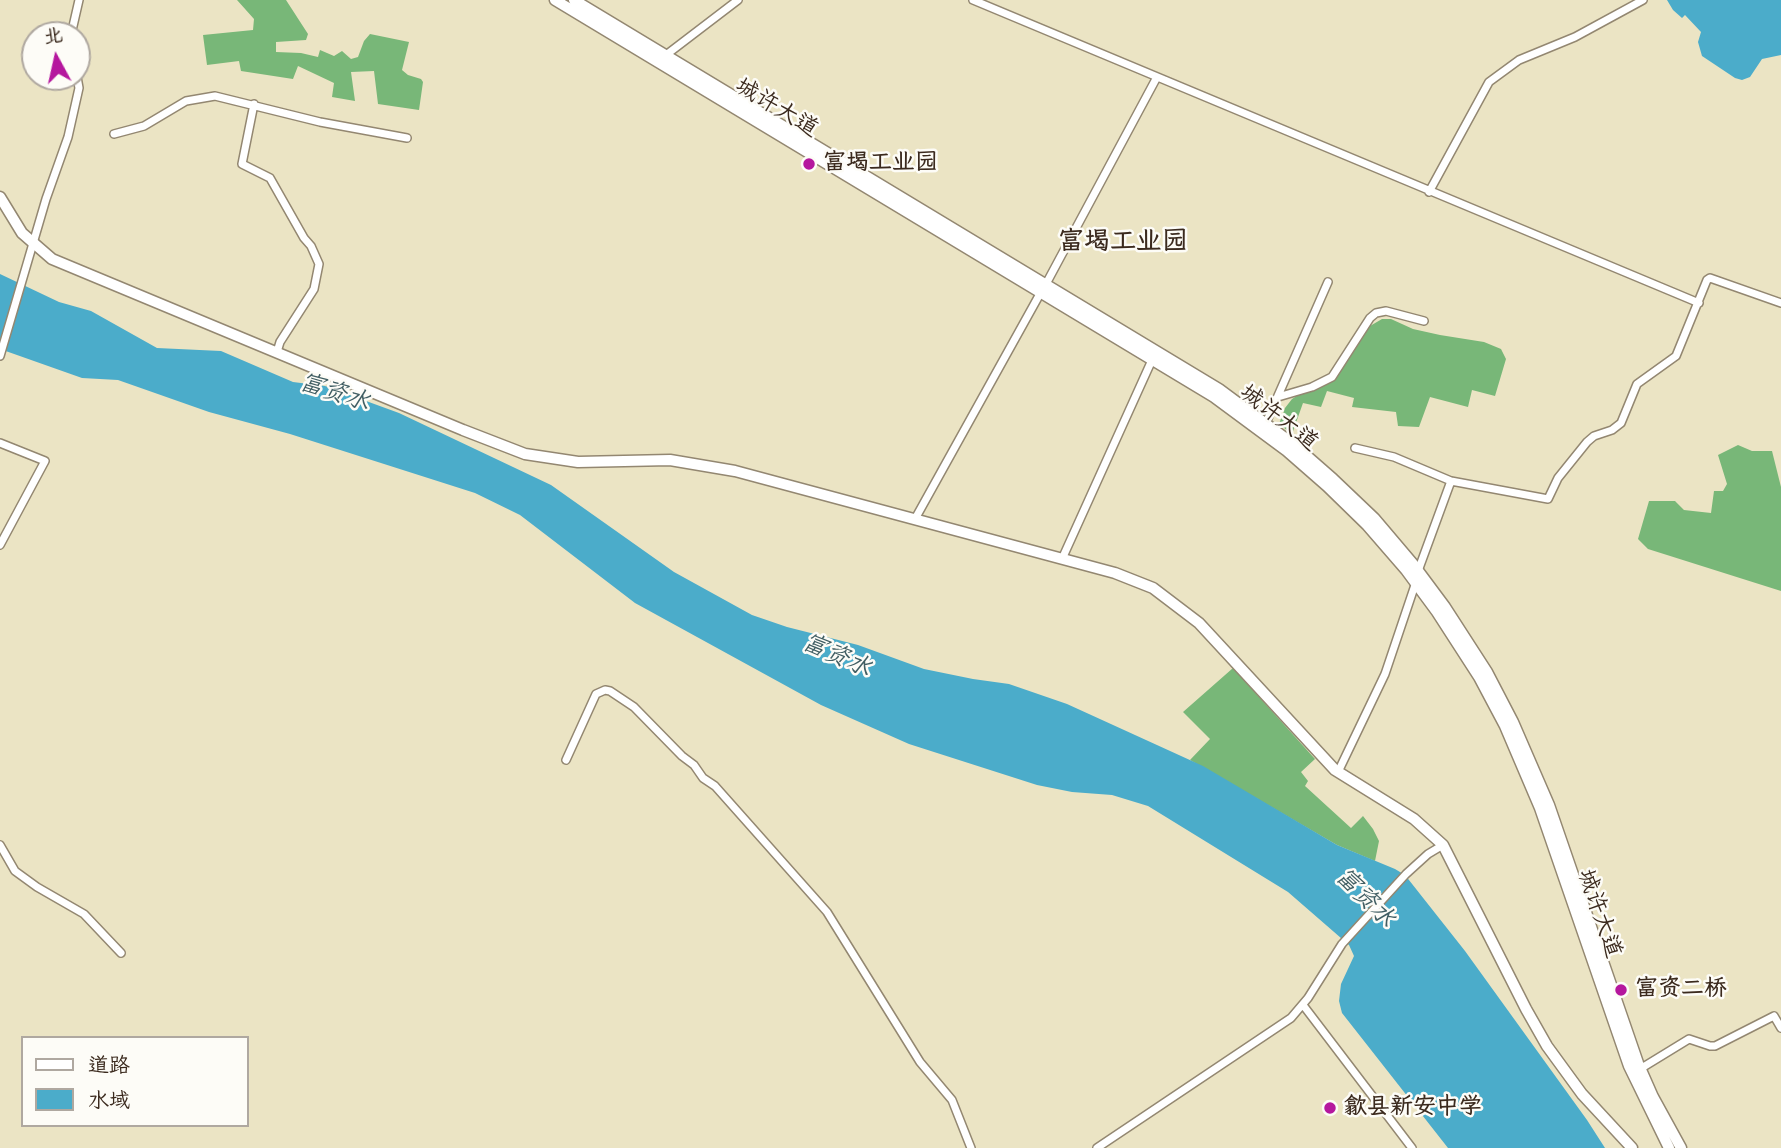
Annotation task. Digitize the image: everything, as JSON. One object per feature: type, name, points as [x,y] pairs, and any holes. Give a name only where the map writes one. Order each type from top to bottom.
[{"type":"main road","name":"城许大道","points":[[555,0],[1219,389],[1314,461],[1354,498],[1471,646],[1502,699],[1524,745],[1560,836],[1640,1069],[1681,1148]]},
{"type":"main road","name":"城许大道","points":[[573,0],[1043,288],[1232,410],[1307,468],[1417,577],[1463,651],[1515,749],[1551,839],[1622,1048],[1644,1101],[1669,1148]]},
{"type":"main road","points":[[0,197],[22,233],[52,259],[526,454],[578,462],[656,459],[709,466],[760,477],[1128,577],[1153,589],[1174,602],[1199,624],[1338,772],[1413,819],[1443,845],[1547,1046],[1582,1094],[1632,1148]]},
{"type":"street","points":[[74,21],[79,0]]},
{"type":"street","points":[[666,55],[738,0]]},
{"type":"street","points":[[973,0],[1699,303]]},
{"type":"street","points":[[1429,192],[1489,82],[1519,60],[1575,37],[1643,0]]},
{"type":"street","points":[[915,519],[1157,77]]},
{"type":"street","points":[[0,356],[68,137],[78,91]]},
{"type":"street","points":[[114,135],[144,126],[194,98],[223,97],[320,122],[407,138]]},
{"type":"street","points":[[254,104],[242,164],[270,178],[304,238],[312,246],[319,264],[314,289],[280,342],[277,352]]},
{"type":"street","points":[[1355,448],[1394,457],[1451,481],[1548,499],[1558,478],[1587,442],[1621,423],[1637,384],[1676,356],[1707,280],[1710,278],[1781,303]]},
{"type":"street","points":[[1266,423],[1328,282]]},
{"type":"street","points":[[1278,397],[1312,387],[1332,377],[1370,318],[1376,313],[1386,311],[1424,321]]},
{"type":"street","points":[[1062,559],[1152,360]]},
{"type":"street","points":[[0,443],[45,461],[0,545]]},
{"type":"street","points":[[1338,772],[1385,674],[1451,481]]},
{"type":"street","points":[[566,760],[596,694],[604,690],[610,691],[634,707],[694,765],[703,779],[715,786],[827,912],[920,1062],[952,1100],[971,1148]]},
{"type":"street","points":[[0,845],[15,871],[84,914],[121,953]]},
{"type":"street","points":[[1097,1148],[1276,1029],[1303,1006],[1342,944],[1406,874],[1428,854],[1443,845]]},
{"type":"street","points":[[1303,1006],[1412,1148]]},
{"type":"street","points":[[1640,1069],[1689,1039],[1715,1046],[1774,1016],[1781,1028]]},
{"type":"green space","points":[[237,0],[286,0],[308,34],[306,40],[276,42],[276,52],[318,57],[320,50],[334,56],[342,51],[351,59],[358,57],[370,34],[409,42],[402,70],[423,82],[419,110],[378,104],[374,71],[351,72],[355,101],[332,97],[334,83],[298,66],[293,79],[241,71],[239,61],[207,65],[203,35],[253,30],[254,19]]},
{"type":"green space","points":[[1382,319],[1391,319],[1413,329],[1484,342],[1501,349],[1506,359],[1495,396],[1472,390],[1468,407],[1430,397],[1419,427],[1398,426],[1396,412],[1352,407],[1354,398],[1327,391],[1321,407],[1303,403],[1292,434],[1279,424],[1292,399],[1337,377],[1370,326]]},
{"type":"green space","points":[[1738,445],[1752,451],[1772,451],[1781,487],[1781,591],[1648,549],[1638,539],[1649,501],[1675,501],[1684,510],[1711,513],[1714,491],[1723,491],[1727,484],[1718,455]]},
{"type":"green space","points":[[1233,668],[1315,759],[1301,772],[1308,781],[1305,786],[1351,828],[1363,816],[1373,829],[1379,841],[1375,861],[1337,845],[1190,760],[1210,739],[1183,712]]},
{"type":"water","points":[[1667,0],[1781,0],[1781,55],[1762,59],[1750,77],[1742,80],[1735,78],[1702,56],[1698,42],[1701,32],[1685,15],[1682,18],[1673,10]]},
{"type":"water","name":"富资水","points":[[0,274],[59,302],[91,311],[157,348],[221,351],[293,382],[325,386],[399,413],[551,485],[674,572],[752,615],[858,645],[924,669],[1009,684],[1067,704],[1203,766],[1337,845],[1395,869],[1405,875],[1465,951],[1605,1148],[1448,1148],[1342,1013],[1339,1001],[1341,984],[1354,956],[1349,945],[1288,892],[1148,806],[1112,795],[1072,792],[1037,785],[909,744],[821,705],[635,603],[520,515],[475,493],[290,434],[209,412],[118,380],[82,378],[0,349]]},
{"type":"place","name":"富堨工业园","points":[[809,164]]},
{"type":"place","name":"富资二桥","points":[[1621,990]]},
{"type":"place","name":"歙县新安中学","points":[[1330,1108]]},
{"type":"district","name":"富堨工业园","points":[[1123,244]]}]
